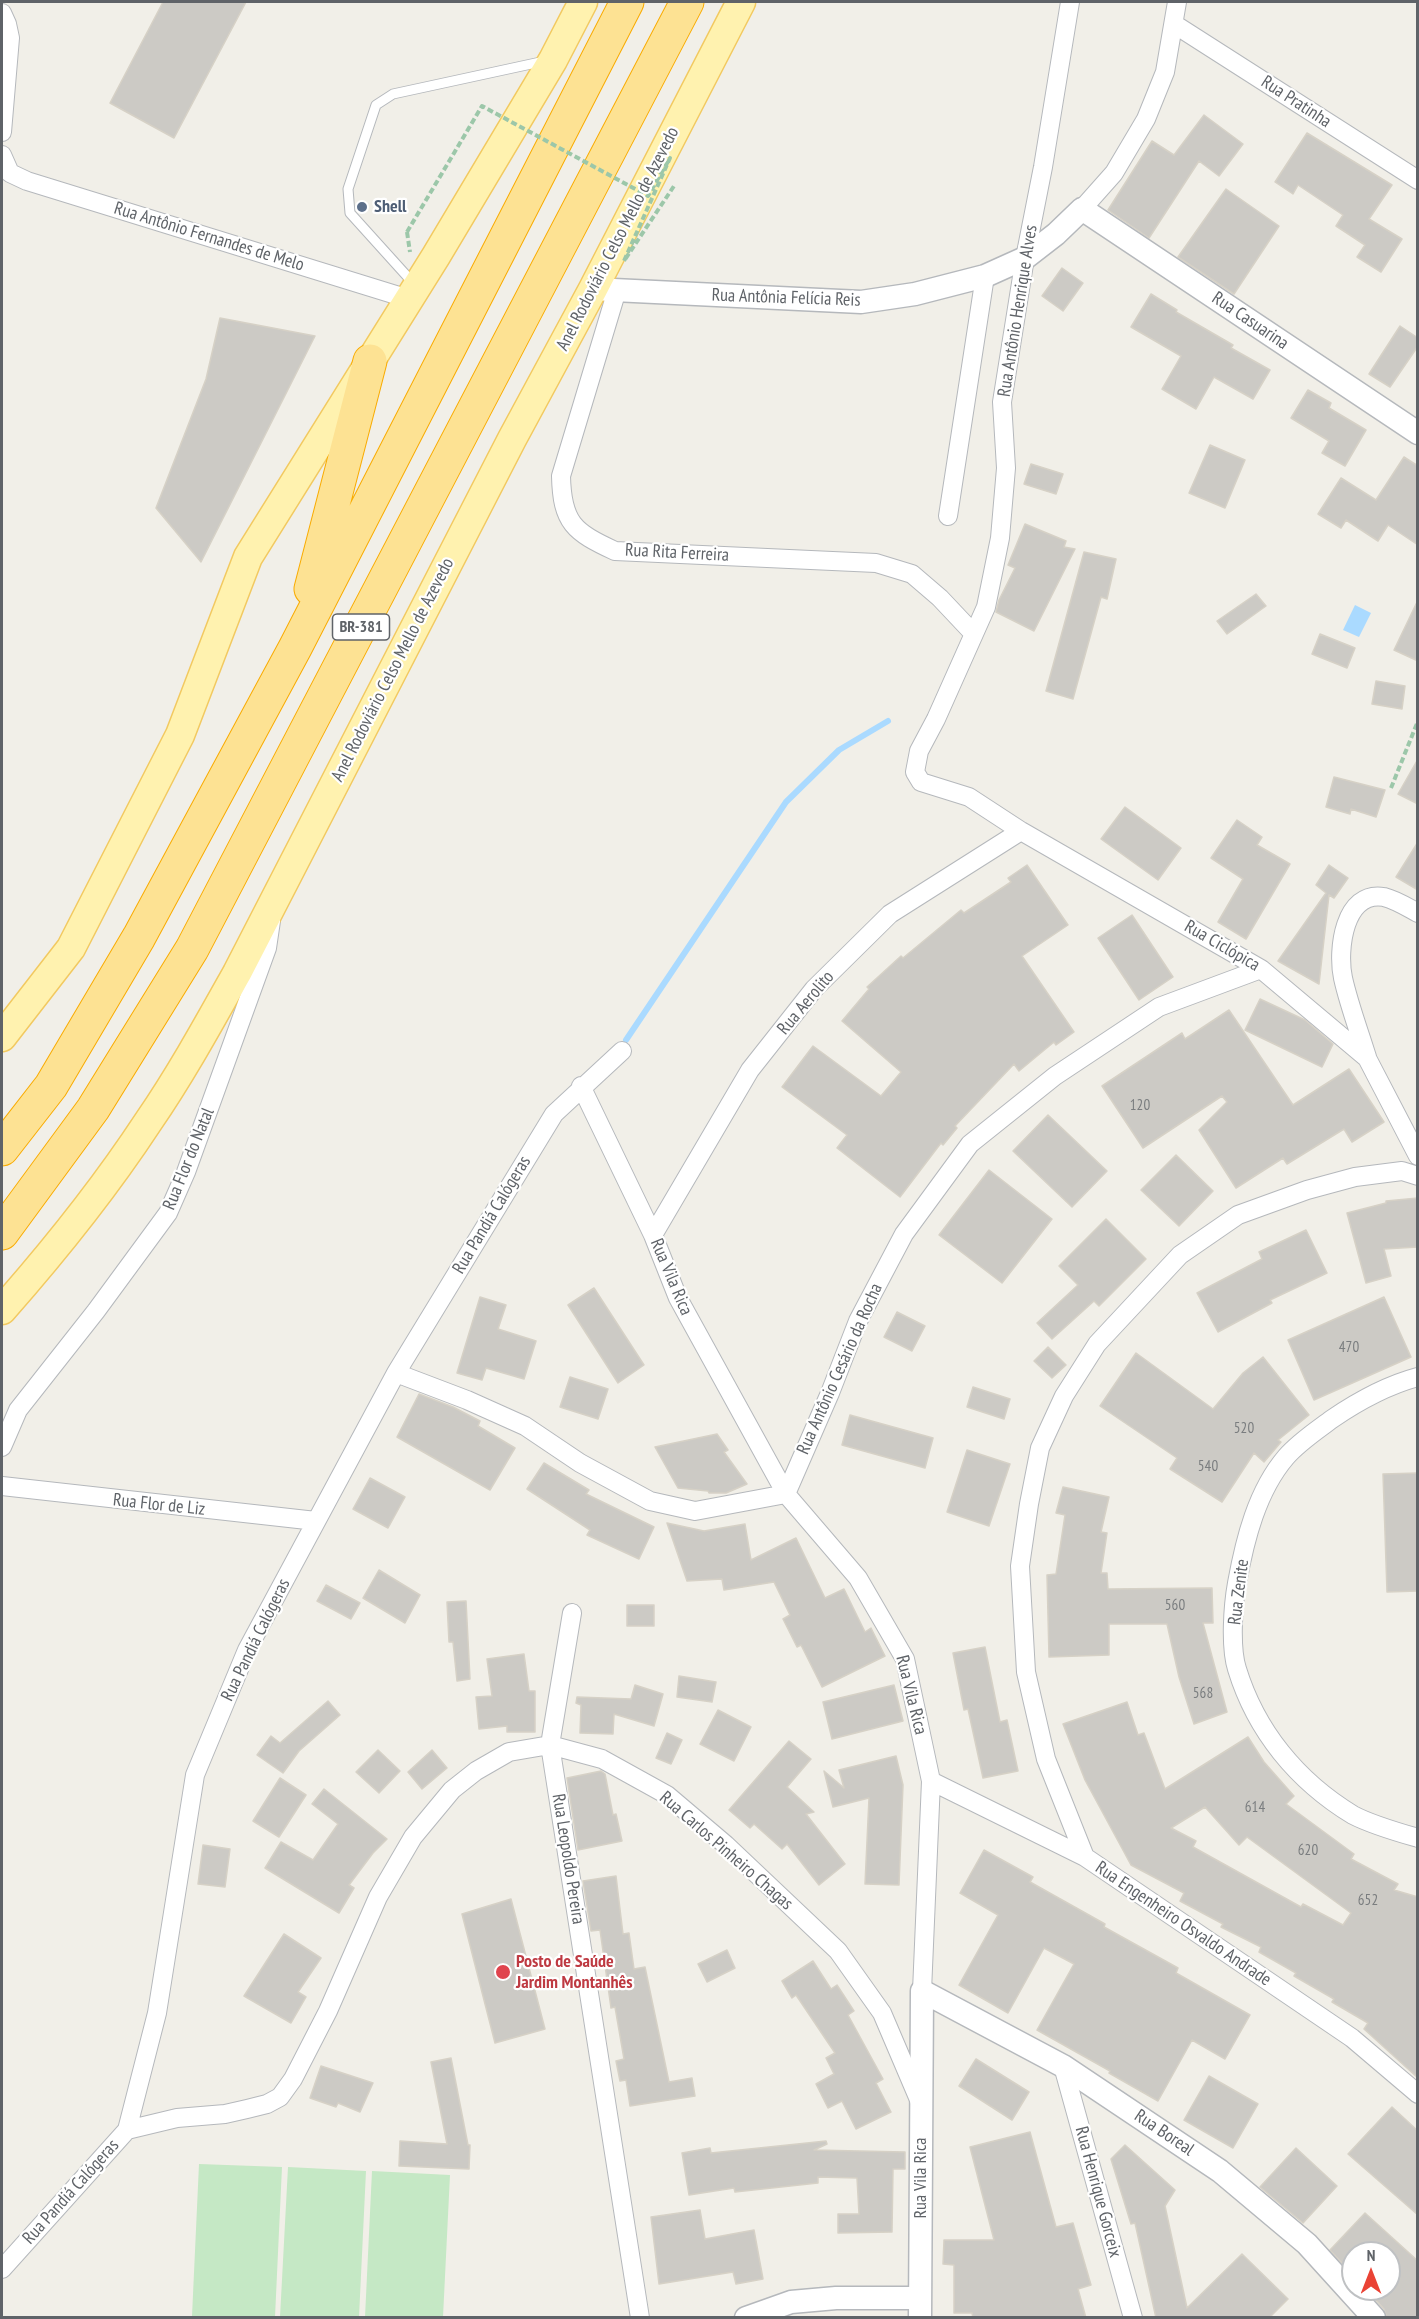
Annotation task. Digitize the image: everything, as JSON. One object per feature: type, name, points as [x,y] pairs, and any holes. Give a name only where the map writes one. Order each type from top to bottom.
[{"type":"highway","name":"BR-381","points":[[2,1149],[51,1086],[140,937],[295,648],[627,2]]},
{"type":"highway","name":"BR-381","points":[[2,1233],[93,1109],[192,949],[687,2]]},
{"type":"highway","points":[[295,648],[370,361]]},
{"type":"main road","points":[[2,1037],[71,948],[180,735],[248,557],[413,293],[553,60],[583,2]]},
{"type":"main road","name":"Anel Rodoviário Celso Mello de Azevedo","points":[[2,1310],[44,1262],[99,1191],[148,1122],[237,973],[512,439],[605,290],[741,2]]},
{"type":"street","name":"Rua Antônio Henrique Alves","points":[[969,796],[921,782],[915,772],[919,751],[936,719],[986,607],[1000,538],[1006,468],[1002,402],[1070,2]]},
{"type":"street","name":"Rua Antônia Felícia Reis","points":[[605,290],[861,302],[915,294],[985,276],[1025,258],[1056,234],[1114,173],[1146,119],[1165,72],[1177,2]]},
{"type":"street","points":[[2,13],[10,38],[2,132]]},
{"type":"street","name":"Rua Pratinha","points":[[1174,24],[1418,180]]},
{"type":"street","name":"Rua Antônio Fernandes de Melo","points":[[2,155],[10,173],[27,181],[413,293]]},
{"type":"street","name":"Rua Casuarina","points":[[1082,209],[1418,433]]},
{"type":"street","name":"Rua Antônio Henrique Alves","points":[[948,516],[985,276]]},
{"type":"street","name":"Rua Rita Ferreira","points":[[605,290],[561,476],[562,497],[569,520],[587,538],[615,551],[876,562],[912,574],[940,598],[973,633]]},
{"type":"street","name":"Rua Ciclópica","points":[[969,796],[1021,831],[1261,969],[1367,1058],[1418,1156]]},
{"type":"street","name":"Rua Aerolito","points":[[653,1235],[750,1070],[814,989],[890,914],[1021,831]]},
{"type":"street","points":[[1367,1058],[1342,975],[1343,938],[1350,911],[1366,899],[1383,897],[1418,913]]},
{"type":"street","name":"Rua Flor do Natal","points":[[2,1447],[18,1410],[96,1311],[168,1212],[186,1172],[267,948],[274,900]]},
{"type":"street","name":"Rua Antônio Cesário da Rocha","points":[[786,1494],[830,1393],[858,1320],[904,1234],[970,1144],[1055,1076],[1159,1007],[1261,969]]},
{"type":"street","name":"Rua Pandiá Calógeras","points":[[2,2269],[127,2130],[156,2013],[195,1775],[247,1650],[396,1373],[554,1114],[581,1086],[622,1051]]},
{"type":"street","name":"Rua Vila Rica","points":[[581,1086],[653,1235],[678,1298],[786,1494],[858,1578],[905,1659],[931,1781],[922,1991],[920,2308]]},
{"type":"street","points":[[1085,1857],[1046,1759],[1026,1672],[1020,1566],[1040,1448],[1064,1396],[1097,1344],[1180,1255],[1238,1215],[1306,1190],[1355,1177],[1402,1171],[1418,1176]]},
{"type":"street","points":[[396,1373],[467,1400],[525,1426],[580,1463],[650,1501],[695,1511],[786,1494]]},
{"type":"street","name":"Rua Zenite","points":[[1418,1377],[1351,1406],[1306,1438],[1287,1456],[1260,1500],[1250,1527],[1234,1603],[1234,1635],[1236,1666],[1246,1692],[1262,1729],[1285,1758],[1316,1788],[1354,1815],[1418,1838]]},
{"type":"street","name":"Rua Flor de Liz","points":[[2,1486],[316,1521]]},
{"type":"street","name":"Rua Leopoldo Pereira","points":[[572,1613],[550,1745],[640,2318]]},
{"type":"street","name":"Rua Carlos Pinheiro Chagas","points":[[127,2130],[177,2118],[225,2114],[267,2104],[280,2097],[293,2079],[328,2011],[378,1897],[413,1837],[452,1790],[477,1771],[509,1752],[550,1745],[602,1759],[667,1795],[726,1845],[838,1951],[882,2013],[921,2105]]},
{"type":"street","name":"Rua Engenheiro Osvaldo Andrade","points":[[931,1781],[1085,1857],[1352,2038],[1418,2094]]},
{"type":"street","name":"Rua Boreal","points":[[922,1991],[1063,2066],[1220,2171],[1307,2244],[1374,2318]]},
{"type":"street","name":"Rua Henrique Gorceix","points":[[1063,2066],[1133,2318]]},
{"type":"street","points":[[746,2318],[791,2302],[836,2298],[920,2308]]},
{"type":"lane","points":[[413,293],[350,213],[348,189],[376,105],[393,94],[553,60]]},
{"type":"path","points":[[407,232],[482,106],[648,196],[670,158],[624,261],[674,186]]},
{"type":"path","points":[[1391,788],[1418,721]]},
{"type":"green space","points":[[199,2164],[282,2167],[275,2317],[192,2316]]},
{"type":"green space","points":[[288,2167],[366,2171],[359,2317],[280,2317]]},
{"type":"green space","points":[[372,2171],[450,2175],[443,2317],[365,2317]]},
{"type":"water","points":[[1355,605],[1371,613],[1359,637],[1343,630]]},
{"type":"building","points":[[163,2],[246,2],[174,138],[110,103]]},
{"type":"building","points":[[1204,115],[1243,144],[1219,176],[1199,161],[1149,238],[1108,210],[1152,141],[1174,155]]},
{"type":"building","points":[[1307,133],[1392,185],[1369,219],[1402,239],[1381,272],[1357,257],[1365,245],[1336,226],[1343,215],[1298,185],[1293,194],[1275,182]]},
{"type":"building","points":[[1226,189],[1279,226],[1234,294],[1178,257]]},
{"type":"building","points":[[1062,268],[1083,283],[1063,311],[1042,296]]},
{"type":"building","points":[[1151,294],[1177,310],[1176,312],[1233,345],[1231,348],[1270,370],[1253,399],[1214,377],[1196,409],[1162,389],[1181,356],[1131,327]]},
{"type":"building","points":[[220,318],[315,336],[201,562],[156,508],[206,379]]},
{"type":"building","points":[[1400,326],[1418,338],[1418,346],[1390,387],[1369,374]]},
{"type":"building","points":[[1308,390],[1331,403],[1329,408],[1366,430],[1345,466],[1322,453],[1329,441],[1291,418]]},
{"type":"building","points":[[1210,445],[1245,460],[1225,508],[1189,493]]},
{"type":"building","points":[[1404,457],[1418,466],[1418,545],[1388,525],[1378,541],[1346,520],[1341,528],[1318,514],[1341,478],[1376,500]]},
{"type":"building","points":[[1031,464],[1063,474],[1056,494],[1024,484]]},
{"type":"building","points":[[1025,524],[1066,541],[1064,547],[1075,549],[1034,631],[996,612],[999,600],[1015,568],[1008,565]]},
{"type":"building","points":[[1084,552],[1116,559],[1107,599],[1101,597],[1073,699],[1046,691]]},
{"type":"building","points":[[1256,594],[1266,606],[1227,634],[1217,621]]},
{"type":"building","points":[[1418,600],[1418,661],[1394,650]]},
{"type":"building","points":[[1320,634],[1355,648],[1347,668],[1312,654]]},
{"type":"building","points":[[1376,681],[1405,686],[1402,709],[1372,704]]},
{"type":"building","points":[[1418,759],[1418,804],[1398,794]]},
{"type":"building","points":[[1334,777],[1385,790],[1376,817],[1351,809],[1350,814],[1326,807]]},
{"type":"building","points":[[1125,807],[1181,848],[1158,880],[1101,839]]},
{"type":"building","points":[[1237,820],[1262,837],[1257,845],[1290,864],[1246,939],[1218,922],[1243,879],[1211,858]]},
{"type":"building","points":[[1418,842],[1418,890],[1396,877]]},
{"type":"building","points":[[1027,865],[1068,925],[1022,956],[1074,1032],[1056,1045],[1054,1042],[1019,1071],[1014,1064],[955,1126],[957,1128],[943,1145],[941,1143],[900,1197],[837,1148],[847,1135],[782,1087],[813,1046],[881,1096],[901,1072],[842,1021],[869,989],[867,987],[901,956],[903,958],[961,910],[964,913],[1011,882],[1008,878]]},
{"type":"building","points":[[1329,865],[1348,878],[1334,898],[1329,895],[1319,984],[1278,961],[1326,893],[1316,885]]},
{"type":"building","points":[[1132,915],[1173,977],[1139,1000],[1098,938]]},
{"type":"building","points":[[1260,999],[1305,1020],[1333,1044],[1322,1067],[1245,1030]]},
{"type":"building","points":[[1229,1010],[1293,1105],[1349,1069],[1384,1122],[1352,1142],[1344,1129],[1287,1164],[1283,1158],[1236,1188],[1199,1130],[1227,1102],[1222,1096],[1143,1148],[1102,1086],[1182,1033],[1185,1039]]},
{"type":"building","points":[[1048,1115],[1107,1171],[1072,1207],[1013,1151]]},
{"type":"building","points":[[1176,1155],[1213,1191],[1179,1226],[1141,1190]]},
{"type":"building","points":[[989,1170],[1052,1219],[1002,1283],[939,1235]]},
{"type":"building","points":[[1418,1198],[1418,1247],[1384,1249],[1391,1276],[1366,1283],[1347,1213],[1386,1203],[1386,1201]]},
{"type":"building","points":[[1106,1219],[1146,1259],[1099,1306],[1094,1301],[1052,1339],[1037,1323],[1078,1285],[1059,1266]]},
{"type":"building","points":[[1306,1230],[1327,1273],[1270,1300],[1272,1303],[1218,1332],[1197,1293],[1262,1259],[1259,1252]]},
{"type":"building","points":[[594,1288],[644,1365],[618,1383],[568,1305]]},
{"type":"building","points":[[480,1297],[506,1305],[498,1329],[536,1341],[524,1379],[486,1368],[482,1380],[457,1373]]},
{"type":"building","points":[[1384,1297],[1411,1357],[1314,1400],[1288,1340]]},
{"type":"building","points":[[897,1312],[925,1326],[912,1351],[884,1337]]},
{"type":"building","points":[[1048,1347],[1066,1365],[1052,1378],[1034,1361]]},
{"type":"building","points":[[1136,1353],[1213,1409],[1243,1373],[1263,1357],[1309,1415],[1278,1440],[1281,1442],[1264,1462],[1254,1453],[1222,1502],[1170,1469],[1177,1458],[1100,1406]]},
{"type":"building","points":[[570,1377],[608,1389],[598,1419],[560,1407]]},
{"type":"building","points":[[973,1387],[1010,1399],[1004,1419],[967,1407]]},
{"type":"building","points":[[419,1394],[453,1407],[480,1421],[478,1426],[515,1448],[490,1490],[397,1437]]},
{"type":"building","points":[[850,1415],[933,1438],[925,1468],[842,1445]]},
{"type":"building","points":[[717,1434],[728,1450],[724,1452],[747,1484],[726,1493],[678,1488],[655,1447]]},
{"type":"building","points":[[967,1450],[1010,1464],[989,1526],[947,1512]]},
{"type":"building","points":[[544,1463],[589,1490],[586,1494],[654,1527],[639,1559],[587,1535],[590,1530],[527,1489]]},
{"type":"building","points":[[1418,1473],[1418,1591],[1387,1592],[1383,1474]]},
{"type":"building","points":[[370,1478],[405,1497],[388,1528],[353,1509]]},
{"type":"building","points":[[1063,1487],[1109,1497],[1101,1532],[1107,1533],[1101,1573],[1107,1573],[1108,1589],[1212,1588],[1213,1623],[1203,1623],[1227,1712],[1194,1724],[1179,1677],[1167,1624],[1109,1624],[1109,1655],[1049,1657],[1047,1575],[1056,1574],[1065,1515],[1056,1513]]},
{"type":"building","points":[[667,1523],[704,1531],[745,1524],[751,1560],[796,1538],[825,1598],[844,1589],[865,1632],[871,1628],[885,1656],[822,1687],[801,1645],[797,1647],[783,1619],[790,1615],[774,1582],[724,1590],[722,1579],[687,1581]]},
{"type":"building","points":[[379,1570],[420,1595],[405,1623],[363,1598]]},
{"type":"building","points":[[326,1585],[360,1603],[351,1619],[317,1601]]},
{"type":"building","points":[[466,1601],[470,1679],[457,1681],[453,1642],[449,1642],[447,1602]]},
{"type":"building","points":[[627,1605],[654,1605],[654,1626],[627,1626]]},
{"type":"building","points":[[985,1647],[1000,1722],[1007,1720],[1018,1771],[983,1778],[968,1709],[964,1710],[953,1653]]},
{"type":"building","points":[[524,1654],[529,1691],[535,1691],[535,1732],[507,1732],[507,1726],[479,1729],[476,1697],[492,1696],[487,1659]]},
{"type":"building","points":[[679,1676],[716,1682],[712,1702],[677,1697]]},
{"type":"building","points":[[635,1685],[663,1694],[654,1726],[614,1714],[613,1734],[580,1733],[581,1705],[576,1703],[577,1697],[631,1699]]},
{"type":"building","points":[[894,1685],[903,1721],[832,1739],[823,1702]]},
{"type":"building","points":[[328,1701],[340,1715],[299,1751],[283,1773],[257,1755],[271,1736],[280,1743]]},
{"type":"building","points":[[1127,1702],[1138,1735],[1144,1733],[1165,1789],[1248,1737],[1264,1762],[1294,1796],[1286,1804],[1354,1854],[1351,1859],[1398,1884],[1394,1890],[1418,1897],[1418,2078],[1364,2029],[1368,2023],[1332,2002],[1334,1999],[1294,1976],[1296,1973],[1259,1952],[1261,1947],[1221,1927],[1223,1924],[1180,1901],[1184,1893],[1131,1865],[1085,1780],[1063,1724]],"holes":[[[1205,1807],[1239,1845],[1247,1837],[1351,1913],[1343,1925],[1303,1904],[1301,1907],[1193,1847],[1196,1841],[1171,1828]]]},
{"type":"building","points":[[718,1710],[751,1727],[734,1761],[700,1744]]},
{"type":"building","points":[[667,1733],[682,1740],[671,1764],[656,1758]]},
{"type":"building","points":[[789,1741],[811,1759],[787,1787],[814,1812],[806,1814],[845,1864],[819,1885],[787,1844],[782,1849],[754,1824],[750,1828],[729,1810]]},
{"type":"building","points":[[378,1750],[400,1771],[379,1793],[356,1772]]},
{"type":"building","points":[[432,1750],[447,1768],[422,1789],[408,1772]]},
{"type":"building","points":[[896,1756],[903,1785],[899,1885],[865,1884],[869,1798],[833,1807],[824,1771],[844,1788],[839,1770]]},
{"type":"building","points":[[601,1771],[605,1774],[613,1815],[616,1814],[622,1841],[578,1850],[567,1778]]},
{"type":"building","points":[[280,1778],[306,1795],[279,1837],[253,1821]]},
{"type":"building","points":[[324,1789],[387,1839],[373,1853],[349,1885],[354,1888],[339,1913],[265,1868],[281,1842],[313,1860],[338,1824],[312,1804]]},
{"type":"building","points":[[203,1845],[230,1849],[225,1887],[198,1884]]},
{"type":"building","points":[[984,1850],[1033,1877],[1030,1882],[1178,1968],[1176,1973],[1250,2015],[1225,2059],[1192,2040],[1158,2101],[1037,2030],[1074,1964],[1044,1948],[1008,2013],[959,1985],[998,1915],[960,1893]]},
{"type":"building","points":[[616,1876],[623,1934],[629,1933],[634,1969],[645,1967],[669,2082],[692,2078],[695,2096],[630,2106],[626,2080],[620,2081],[616,2061],[624,2059],[615,2007],[611,2008],[600,1930],[591,1931],[583,1881]]},
{"type":"building","name":"Posto de Saúde Jardim Montanhês","points":[[511,1899],[545,2029],[495,2043],[462,1914]]},
{"type":"building","points":[[284,1934],[321,1958],[298,1992],[306,1997],[291,2023],[244,1996]]},
{"type":"building","points":[[727,1950],[735,1968],[707,1982],[698,1964]]},
{"type":"building","points":[[813,1961],[831,1989],[837,1985],[854,2011],[848,2015],[883,2079],[876,2083],[891,2112],[856,2129],[842,2101],[828,2108],[816,2084],[834,2074],[826,2058],[835,2053],[796,1995],[792,1998],[782,1981]]},
{"type":"building","points":[[451,2058],[468,2145],[470,2145],[469,2169],[399,2166],[400,2141],[447,2144],[431,2062]]},
{"type":"building","points":[[976,2059],[1029,2092],[1012,2120],[959,2086]]},
{"type":"building","points":[[321,2066],[373,2083],[360,2112],[338,2103],[336,2107],[310,2098]]},
{"type":"building","points":[[1209,2076],[1258,2104],[1233,2148],[1184,2120]]},
{"type":"building","points":[[1392,2107],[1418,2131],[1418,2215],[1348,2154]]},
{"type":"building","points":[[1030,2132],[1056,2227],[1073,2223],[1091,2285],[1078,2289],[1086,2318],[973,2318],[972,2313],[954,2313],[954,2265],[943,2264],[944,2240],[994,2240],[970,2147]]},
{"type":"building","points":[[826,2141],[827,2144],[814,2150],[905,2152],[905,2169],[893,2169],[892,2232],[838,2233],[838,2214],[859,2214],[857,2178],[818,2177],[818,2183],[735,2192],[734,2188],[689,2195],[682,2153],[710,2148],[711,2153]]},
{"type":"building","points":[[1125,2145],[1175,2190],[1165,2206],[1187,2308],[1242,2254],[1288,2299],[1269,2318],[1156,2318],[1135,2223],[1131,2224],[1111,2159]]},
{"type":"building","points":[[1296,2148],[1337,2186],[1303,2223],[1260,2187]]},
{"type":"building","points":[[700,2210],[705,2239],[754,2230],[763,2279],[736,2284],[733,2272],[659,2284],[651,2217]]},
{"type":"building","points":[[1365,2213],[1396,2241],[1341,2241],[1341,2262],[1330,2250]]},
{"type":"building","points":[[1401,2246],[1418,2261],[1418,2318],[1387,2318],[1384,2309],[1377,2301],[1401,2301]]},
{"type":"waterway","points":[[626,1040],[786,802],[839,750],[888,721]]},
{"type":"place","name":"Shell","points":[[362,207]]},
{"type":"place","name":"Posto de Saúde Jardim Montanhês","points":[[503,1972]]}]
